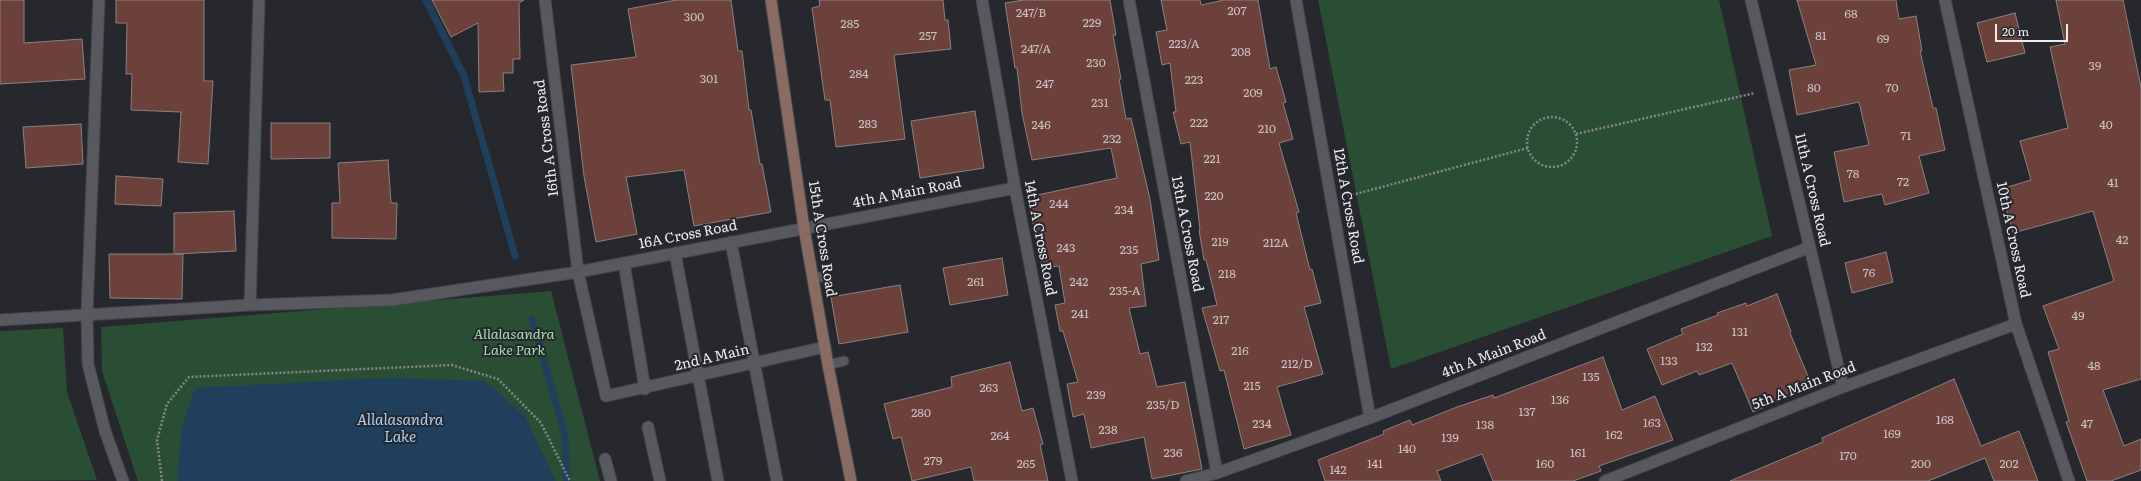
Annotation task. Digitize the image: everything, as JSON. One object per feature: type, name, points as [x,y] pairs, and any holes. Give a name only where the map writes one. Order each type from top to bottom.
[{"type":"main road","name":"15th A Cross Road","points":[[771,0],[804,228],[828,365],[851,481]]},
{"type":"street","points":[[99,0],[87,313],[88,364],[105,430],[123,481]]},
{"type":"street","points":[[250,305],[259,0]]},
{"type":"street","name":"16th A Cross Road","points":[[545,0],[578,272],[606,396]]},
{"type":"street","name":"14th A Cross Road","points":[[982,0],[1015,188],[1072,481]]},
{"type":"street","name":"13th A Cross Road","points":[[1129,0],[1217,473]]},
{"type":"street","name":"12th A Cross Road","points":[[1296,0],[1370,418]]},
{"type":"street","name":"11th A Cross Road","points":[[1752,0],[1843,387]]},
{"type":"street","name":"10th A Cross Road","points":[[1946,0],[2016,324],[2069,481]]},
{"type":"street","name":"4th A Main Road","points":[[804,228],[1015,188]]},
{"type":"street","name":"16A Cross Road","points":[[0,320],[87,313],[392,300],[578,272],[804,228]]},
{"type":"street","points":[[731,242],[777,481]]},
{"type":"street","name":"4th A Main Road","points":[[1186,481],[1217,473],[1370,418],[1810,247]]},
{"type":"street","points":[[674,253],[718,481]]},
{"type":"street","points":[[624,263],[645,389]]},
{"type":"street","name":"5th A Main Road","points":[[1605,481],[1843,387],[2016,324]]},
{"type":"street","name":"2nd A Main","points":[[606,396],[645,389],[825,347]]},
{"type":"street","points":[[648,427],[660,481]]},
{"type":"street","points":[[605,458],[611,481]]},
{"type":"lane","points":[[813,278],[826,276]]},
{"type":"lane","points":[[828,365],[844,361]]},
{"type":"path","points":[[1576,134],[1772,89]]},
{"type":"path","points":[[1549,117],[1561,118],[1569,124],[1576,134],[1576,151],[1571,159],[1559,167],[1544,166],[1538,163],[1528,148],[1528,136],[1530,129],[1542,119],[1549,117]]},
{"type":"path","points":[[1332,200],[1528,148]]},
{"type":"path","points":[[162,481],[157,440],[167,404],[189,377],[452,365],[498,380],[541,423],[570,481]]},
{"type":"green space","points":[[1318,0],[1719,0],[1772,236],[1391,369]]},
{"type":"green space","name":"Allalasandra Lake Park","points":[[551,291],[600,481],[138,481],[102,371],[101,327]]},
{"type":"green space","points":[[63,328],[67,392],[97,480],[0,481],[0,331]]},
{"type":"water","name":"Allalasandra Lake","points":[[383,378],[485,381],[525,416],[556,481],[177,481],[182,428],[195,388]]},
{"type":"building","points":[[0,0],[24,0],[24,43],[82,39],[85,79],[0,84]]},
{"type":"building","points":[[116,0],[204,0],[204,81],[213,81],[208,164],[178,162],[181,112],[131,110],[132,74],[126,74],[127,23],[116,23]]},
{"type":"building","points":[[432,0],[524,0],[519,3],[520,59],[513,59],[513,73],[503,73],[504,91],[479,92],[478,23],[451,37]]},
{"type":"building","points":[[676,0],[731,0],[738,51],[742,51],[749,110],[751,110],[760,164],[762,164],[771,212],[694,226],[684,170],[626,177],[637,234],[596,242],[584,176],[571,65],[636,57],[628,9]]},
{"type":"building","points":[[819,0],[943,0],[945,20],[948,20],[951,49],[894,55],[905,139],[836,147],[830,100],[825,100],[812,8],[820,6]]},
{"type":"building","points":[[1024,0],[1110,0],[1116,35],[1113,35],[1126,119],[1131,118],[1150,199],[1159,260],[1141,264],[1146,306],[1129,308],[1140,354],[1148,352],[1157,387],[1185,382],[1202,469],[1152,479],[1144,437],[1091,448],[1084,414],[1073,417],[1067,384],[1078,382],[1063,331],[1060,331],[1055,305],[1065,303],[1059,266],[1042,268],[1035,224],[1033,224],[1028,197],[1117,178],[1111,148],[1032,160],[1022,113],[1017,68],[1015,68],[1005,3]]},
{"type":"building","points":[[1161,0],[1200,0],[1201,5],[1224,0],[1258,0],[1270,69],[1276,67],[1286,102],[1283,103],[1293,139],[1279,143],[1299,212],[1296,213],[1310,270],[1312,269],[1321,303],[1304,307],[1323,374],[1277,387],[1291,435],[1244,449],[1224,370],[1220,371],[1202,308],[1217,305],[1206,260],[1204,260],[1199,230],[1190,142],[1181,144],[1173,112],[1176,112],[1170,63],[1162,65],[1156,32],[1167,30]]},
{"type":"building","points":[[1797,0],[1896,0],[1899,19],[1916,16],[1922,51],[1920,51],[1933,108],[1936,108],[1945,150],[1919,156],[1929,193],[1885,205],[1882,194],[1844,202],[1834,152],[1869,145],[1859,102],[1797,115],[1789,70],[1816,65]]},
{"type":"building","points":[[2056,0],[2123,0],[2141,87],[2141,379],[2103,390],[2124,446],[2141,439],[2141,470],[2111,481],[2087,481],[2066,422],[2069,421],[2048,352],[2059,349],[2043,306],[2114,281],[2093,211],[2013,233],[2001,189],[2031,180],[2020,141],[2068,128],[2050,47],[2065,44]]},
{"type":"building","points":[[2015,13],[2025,53],[1987,62],[1977,23]]},
{"type":"building","points":[[975,111],[984,168],[920,178],[911,121]]},
{"type":"building","points":[[271,123],[330,123],[330,158],[271,159]]},
{"type":"building","points":[[81,124],[83,164],[26,168],[23,127]]},
{"type":"building","points":[[388,160],[391,203],[397,203],[396,239],[332,238],[332,203],[340,203],[338,163]]},
{"type":"building","points":[[116,176],[163,179],[161,206],[115,204]]},
{"type":"building","points":[[234,211],[236,251],[175,254],[183,254],[182,299],[110,298],[109,254],[174,254],[174,213]]},
{"type":"building","points":[[1886,252],[1893,282],[1852,293],[1845,263]]},
{"type":"building","points":[[1002,258],[1008,295],[950,305],[943,268]]},
{"type":"building","points":[[900,285],[908,332],[839,344],[831,297]]},
{"type":"building","points":[[1777,294],[1791,332],[1790,333],[1812,386],[1753,412],[1732,363],[1699,375],[1697,371],[1662,385],[1647,349],[1683,334],[1681,329],[1718,315],[1717,313],[1746,303],[1747,306]]},
{"type":"building","points":[[1603,357],[1622,410],[1655,396],[1673,440],[1599,466],[1601,471],[1573,481],[1493,481],[1482,454],[1437,471],[1441,481],[1325,481],[1318,460],[1384,434],[1383,431],[1410,420],[1412,425],[1457,407],[1493,395],[1494,398]]},
{"type":"building","points":[[1010,362],[1022,411],[1033,408],[1043,444],[1040,445],[1048,481],[974,481],[971,467],[912,481],[901,437],[893,439],[884,404],[952,387],[951,377]]},
{"type":"building","points":[[1954,379],[1981,446],[2019,431],[2038,481],[1994,481],[1985,458],[1928,481],[1730,481],[1823,442],[1822,438]]},
{"type":"waterway","points":[[426,0],[464,76],[515,256]]},
{"type":"waterway","points":[[532,319],[565,435],[567,481]]}]
